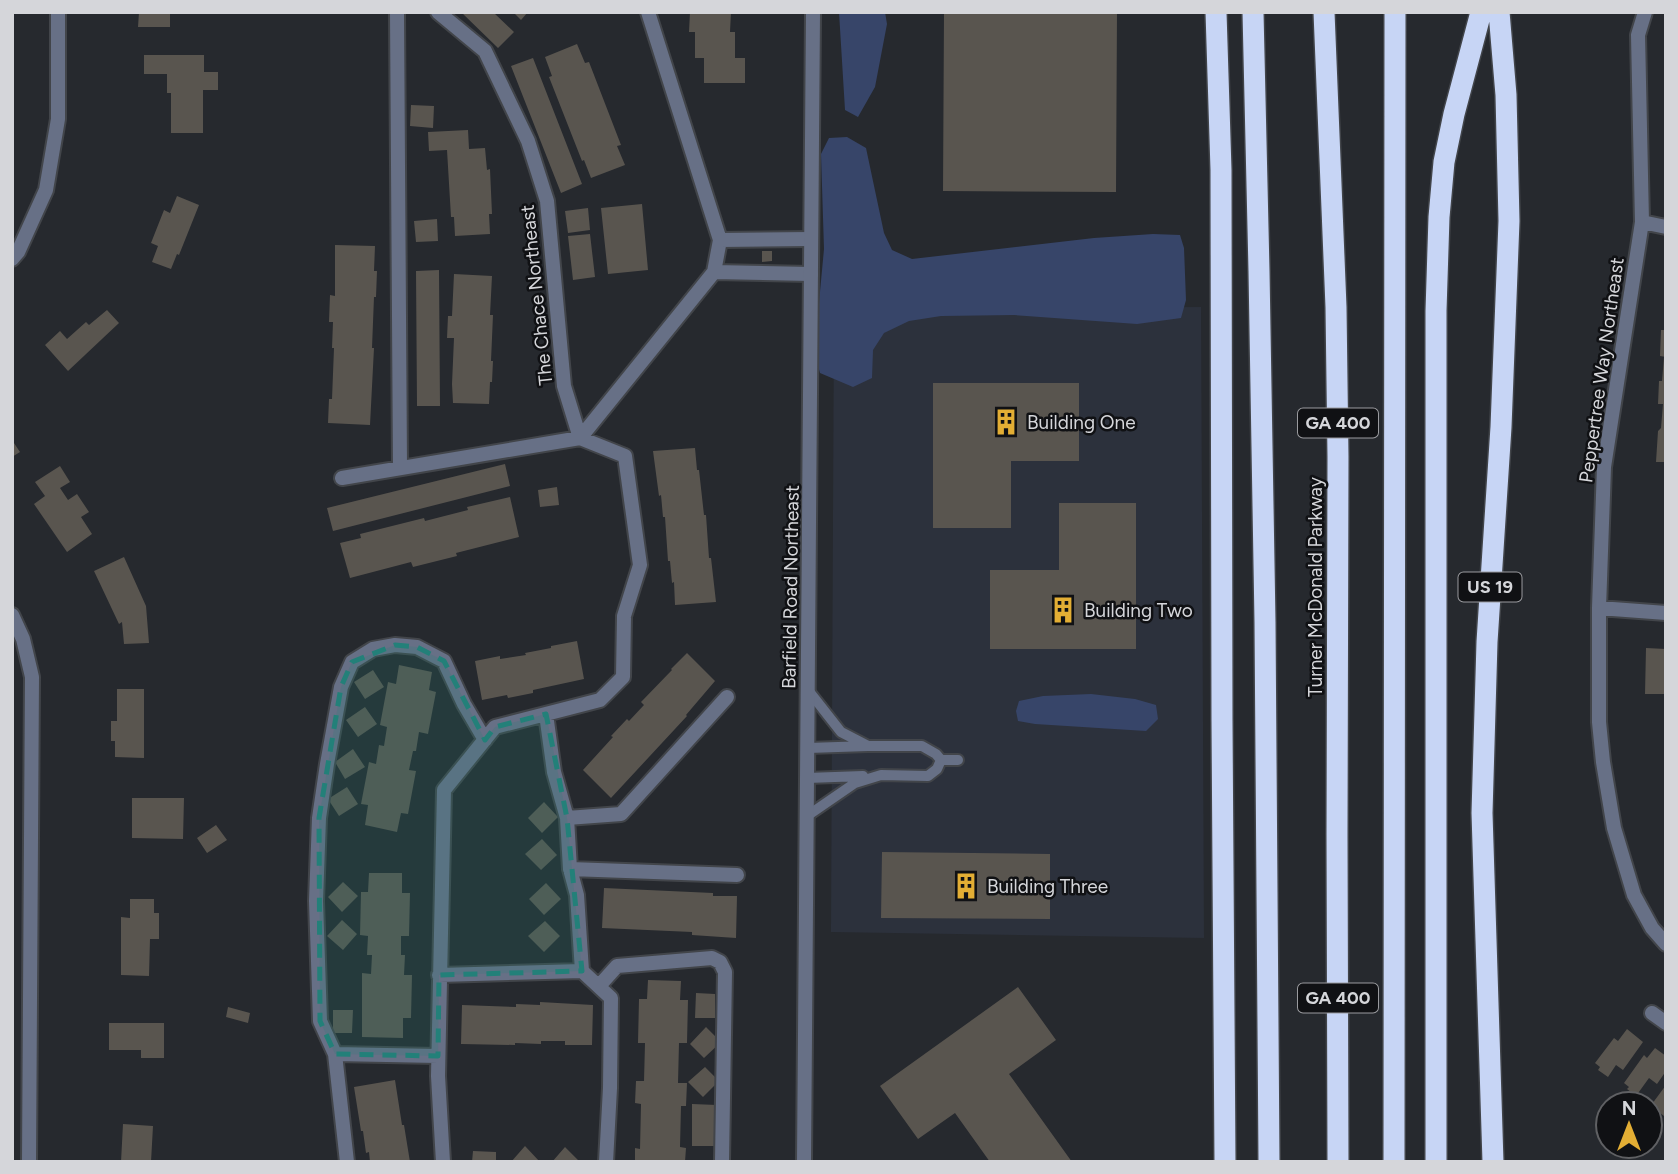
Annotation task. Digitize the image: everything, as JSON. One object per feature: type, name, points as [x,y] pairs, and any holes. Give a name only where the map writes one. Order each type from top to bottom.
[{"type":"highway","points":[[1216,12],[1221,170],[1225,1162]]},
{"type":"highway","points":[[1253,12],[1265,608],[1269,1162]]},
{"type":"highway","name":"Turner McDonald Parkway","points":[[1324,12],[1336,307],[1338,457],[1338,1162]]},
{"type":"highway","points":[[1394,1162],[1395,12]]},
{"type":"highway","points":[[1436,1162],[1438,217],[1444,162],[1454,114],[1481,12]]},
{"type":"highway","name":"US 19","points":[[1493,1162],[1482,813],[1487,642],[1502,427],[1509,221],[1506,95],[1499,12]]},
{"type":"street","points":[[12,259],[18,252],[46,190],[58,119],[58,12]]},
{"type":"street","points":[[397,12],[400,468]]},
{"type":"street","name":"The Chace Northeast","points":[[438,12],[485,51],[528,141],[547,201],[564,386],[580,438]]},
{"type":"street","points":[[580,438],[714,272],[720,240],[648,12]]},
{"type":"street","name":"Barfield Road Northeast","points":[[804,1162],[814,12]]},
{"type":"street","name":"Peppertree Way Northeast","points":[[1645,12],[1638,35],[1642,222],[1604,467],[1599,608],[1599,722],[1614,828],[1634,895],[1653,928],[1666,944]]},
{"type":"street","points":[[1642,222],[1666,227]]},
{"type":"street","points":[[720,240],[811,239]]},
{"type":"street","points":[[714,272],[811,274]]},
{"type":"street","points":[[342,478],[580,438],[625,456],[640,565],[624,616],[623,677],[600,700],[495,727],[444,790],[438,1056],[442,1160]]},
{"type":"street","points":[[1599,608],[1666,613]]},
{"type":"street","points":[[12,615],[23,639],[32,677],[29,1162]]},
{"type":"street","points":[[347,1162],[335,1055],[320,1021],[316,901],[319,818],[327,764],[341,687],[352,662],[373,649],[395,645],[417,647],[444,661],[485,740]]},
{"type":"street","points":[[567,818],[621,814],[727,697]]},
{"type":"street","points":[[546,714],[554,772],[567,818],[570,869],[577,895],[582,971]]},
{"type":"street","points":[[570,869],[737,875]]},
{"type":"street","points":[[599,986],[617,966],[712,958],[720,962],[725,972],[722,1162]]},
{"type":"street","points":[[439,975],[582,971],[611,998],[606,1162]]},
{"type":"street","points":[[1652,1013],[1666,1023]]},
{"type":"street","points":[[335,1055],[438,1056]]},
{"type":"lane","points":[[808,691],[841,732],[868,746],[922,746],[936,754],[940,760]]},
{"type":"lane","points":[[808,748],[874,746]]},
{"type":"lane","points":[[940,760],[958,760]]},
{"type":"lane","points":[[807,778],[928,776],[937,768],[940,760]]},
{"type":"lane","points":[[807,816],[855,783],[881,775]]},
{"type":"highlighted area","points":[[395,645],[417,647],[444,661],[485,740],[495,727],[546,714],[567,818],[582,971],[439,975],[438,1056],[335,1054],[320,1021],[319,818],[341,687],[352,662]]},
{"type":"shaded area","points":[[839,12],[885,12],[887,24],[875,87],[858,117],[845,110]]},
{"type":"shaded area","points":[[847,137],[866,148],[884,233],[892,250],[912,259],[1094,238],[1180,235],[1184,248],[1186,300],[1181,318],[1137,324],[1014,315],[941,316],[909,321],[884,333],[873,350],[872,378],[853,387],[820,373],[817,362],[818,313],[824,249],[821,154],[829,138]]},
{"type":"shaded area","points":[[1201,307],[1204,938],[831,932],[834,309]]},
{"type":"shaded area","points":[[1091,694],[1135,699],[1156,705],[1158,719],[1146,731],[1018,721],[1016,711],[1019,701],[1043,696]]},
{"type":"building","points":[[139,12],[170,12],[170,27],[138,27]]},
{"type":"building","points":[[461,12],[493,12],[514,32],[498,48]]},
{"type":"building","points":[[513,12],[528,12],[521,20]]},
{"type":"building","points":[[690,12],[731,12],[730,32],[735,32],[735,58],[745,58],[745,83],[704,83],[704,58],[695,58],[695,32],[689,32]]},
{"type":"building","points":[[944,12],[1117,12],[1116,192],[943,191]]},
{"type":"building","points":[[577,44],[585,63],[589,62],[621,145],[617,146],[625,165],[591,178],[549,77],[552,76],[545,57]]},
{"type":"building","points":[[144,55],[204,55],[204,72],[218,72],[218,90],[203,90],[203,133],[171,133],[171,93],[167,93],[167,74],[144,74]]},
{"type":"building","points":[[533,58],[582,184],[561,193],[511,66]]},
{"type":"building","points":[[411,105],[434,106],[433,128],[410,126]]},
{"type":"building","points":[[468,130],[469,149],[485,148],[487,170],[490,169],[490,234],[455,236],[454,217],[451,217],[447,150],[429,151],[428,132]]},
{"type":"building","points":[[177,196],[199,205],[171,269],[152,262],[158,246],[151,243],[164,210],[170,213]]},
{"type":"building","points":[[642,204],[648,270],[608,274],[601,208]]},
{"type":"building","points":[[588,208],[590,230],[568,233],[565,211]]},
{"type":"building","points":[[437,219],[438,241],[416,242],[414,221]]},
{"type":"building","points":[[590,234],[595,277],[573,280],[568,236]]},
{"type":"building","points":[[335,245],[375,246],[374,271],[377,271],[370,425],[328,423],[329,399],[332,399],[333,322],[329,322],[330,295],[335,296]]},
{"type":"building","points":[[762,251],[772,251],[772,261],[762,262]]},
{"type":"building","points":[[439,270],[440,406],[417,406],[416,271]]},
{"type":"building","points":[[454,274],[492,276],[490,315],[493,315],[493,361],[489,404],[453,403],[454,338],[447,338],[448,316],[452,316]]},
{"type":"building","points":[[107,310],[119,323],[68,371],[45,345],[60,331],[67,339],[86,322],[89,325]]},
{"type":"building","points":[[1661,330],[1666,330],[1666,357],[1660,356]]},
{"type":"building","points":[[1664,357],[1666,462],[1656,462],[1663,404],[1658,404],[1659,381],[1662,381]]},
{"type":"building","name":"Building One","points":[[933,383],[1079,383],[1079,461],[1011,461],[1011,528],[933,528]]},
{"type":"building","points":[[12,440],[20,452],[12,457]]},
{"type":"building","points":[[695,448],[716,602],[675,605],[665,517],[661,495],[659,496],[653,451]]},
{"type":"building","points":[[505,464],[510,486],[333,531],[327,508]]},
{"type":"building","points":[[60,466],[70,482],[60,488],[68,500],[77,494],[89,512],[81,517],[92,534],[67,552],[34,504],[45,496],[35,482]]},
{"type":"building","points":[[557,487],[559,505],[540,507],[538,490]]},
{"type":"building","points":[[510,497],[519,537],[413,567],[411,562],[350,578],[340,543],[361,538],[360,534],[424,518],[425,521]]},
{"type":"building","name":"Building Two","points":[[1059,503],[1136,503],[1136,649],[990,649],[990,570],[1059,570]]},
{"type":"building","points":[[124,557],[146,606],[149,643],[124,644],[122,622],[119,624],[94,571]]},
{"type":"building","points":[[577,641],[584,679],[533,690],[533,693],[482,700],[475,661],[526,655],[525,653]]},
{"type":"building","points":[[1646,648],[1666,649],[1666,694],[1645,694]]},
{"type":"building","points":[[687,653],[715,681],[687,716],[611,798],[583,770],[613,737],[611,736],[644,705],[641,702]]},
{"type":"building","points":[[399,665],[432,672],[429,690],[436,692],[428,734],[419,732],[416,751],[413,751],[409,770],[416,771],[408,814],[401,813],[397,832],[365,825],[368,805],[361,804],[369,762],[376,764],[379,745],[384,746],[387,727],[380,725],[388,682],[396,684]]},
{"type":"building","points":[[373,670],[384,687],[365,699],[354,682]]},
{"type":"building","points":[[117,689],[144,689],[144,758],[115,757],[115,741],[111,741],[111,721],[117,721]]},
{"type":"building","points":[[365,707],[377,724],[358,737],[346,720]]},
{"type":"building","points":[[353,749],[365,767],[345,779],[335,762]]},
{"type":"building","points":[[347,787],[358,804],[339,816],[328,799]]},
{"type":"building","points":[[132,798],[184,798],[183,839],[132,838]]},
{"type":"building","points":[[544,802],[558,817],[542,833],[528,818]]},
{"type":"building","points":[[216,825],[227,840],[207,853],[197,838]]},
{"type":"building","points":[[542,839],[557,855],[541,870],[525,854]]},
{"type":"building","name":"Building Three","points":[[882,852],[1050,854],[1050,919],[881,918]]},
{"type":"building","points":[[369,873],[402,873],[402,893],[410,893],[409,936],[401,936],[401,955],[405,955],[404,975],[412,975],[411,1018],[403,1018],[403,1038],[362,1037],[362,973],[371,974],[372,955],[367,955],[368,936],[360,935],[361,892],[368,892]]},
{"type":"building","points":[[343,882],[358,896],[342,912],[328,897]]},
{"type":"building","points":[[546,883],[561,899],[544,915],[529,899]]},
{"type":"building","points":[[604,888],[737,896],[736,938],[692,935],[692,932],[602,928]]},
{"type":"building","points":[[130,899],[154,899],[154,913],[159,913],[159,939],[150,939],[149,976],[121,975],[121,917],[130,918]]},
{"type":"building","points":[[342,920],[357,934],[343,950],[327,936]]},
{"type":"building","points":[[545,921],[560,936],[544,952],[528,936]]},
{"type":"building","points":[[648,980],[681,981],[680,1000],[688,1000],[687,1043],[679,1043],[678,1083],[687,1083],[686,1106],[681,1106],[680,1147],[686,1148],[685,1162],[635,1162],[635,1148],[640,1149],[641,1104],[635,1103],[636,1081],[644,1081],[645,1043],[638,1043],[639,999],[647,999]]},
{"type":"building","points":[[1018,987],[1056,1040],[1009,1074],[1072,1162],[990,1162],[955,1113],[918,1139],[880,1086]]},
{"type":"building","points":[[696,993],[715,994],[715,1018],[695,1018]]},
{"type":"building","points":[[540,1002],[593,1005],[592,1045],[565,1045],[565,1041],[515,1045],[461,1044],[462,1005],[516,1007],[516,1004],[540,1005]]},
{"type":"building","points":[[228,1007],[250,1013],[248,1023],[226,1017]]},
{"type":"building","points":[[333,1010],[353,1010],[352,1033],[333,1033]]},
{"type":"building","points":[[109,1023],[164,1023],[164,1058],[141,1058],[141,1050],[109,1050]]},
{"type":"building","points":[[706,1027],[721,1042],[704,1058],[690,1044]]},
{"type":"building","points":[[1627,1029],[1643,1042],[1623,1070],[1616,1065],[1608,1077],[1598,1070],[1600,1067],[1595,1063],[1614,1038],[1618,1041]]},
{"type":"building","points":[[1655,1048],[1666,1056],[1666,1071],[1657,1084],[1649,1078],[1640,1090],[1628,1090],[1629,1087],[1624,1083],[1644,1055],[1647,1058]]},
{"type":"building","points":[[705,1067],[719,1081],[703,1097],[688,1082]]},
{"type":"building","points":[[395,1080],[410,1162],[370,1162],[361,1131],[354,1087]]},
{"type":"building","points":[[1666,1085],[1664,1116],[1664,1090]]},
{"type":"building","points":[[692,1104],[717,1105],[716,1146],[692,1146]]},
{"type":"building","points":[[123,1124],[153,1126],[151,1162],[121,1162]]},
{"type":"building","points":[[525,1146],[540,1162],[511,1162]]},
{"type":"building","points":[[565,1147],[580,1162],[552,1162]]},
{"type":"building","points":[[473,1151],[496,1152],[496,1162],[472,1162]]},
{"type":"place","name":"Building One","points":[[1006,422]]},
{"type":"place","name":"Building Two","points":[[1063,610]]},
{"type":"place","name":"Building Three","points":[[966,886]]}]
